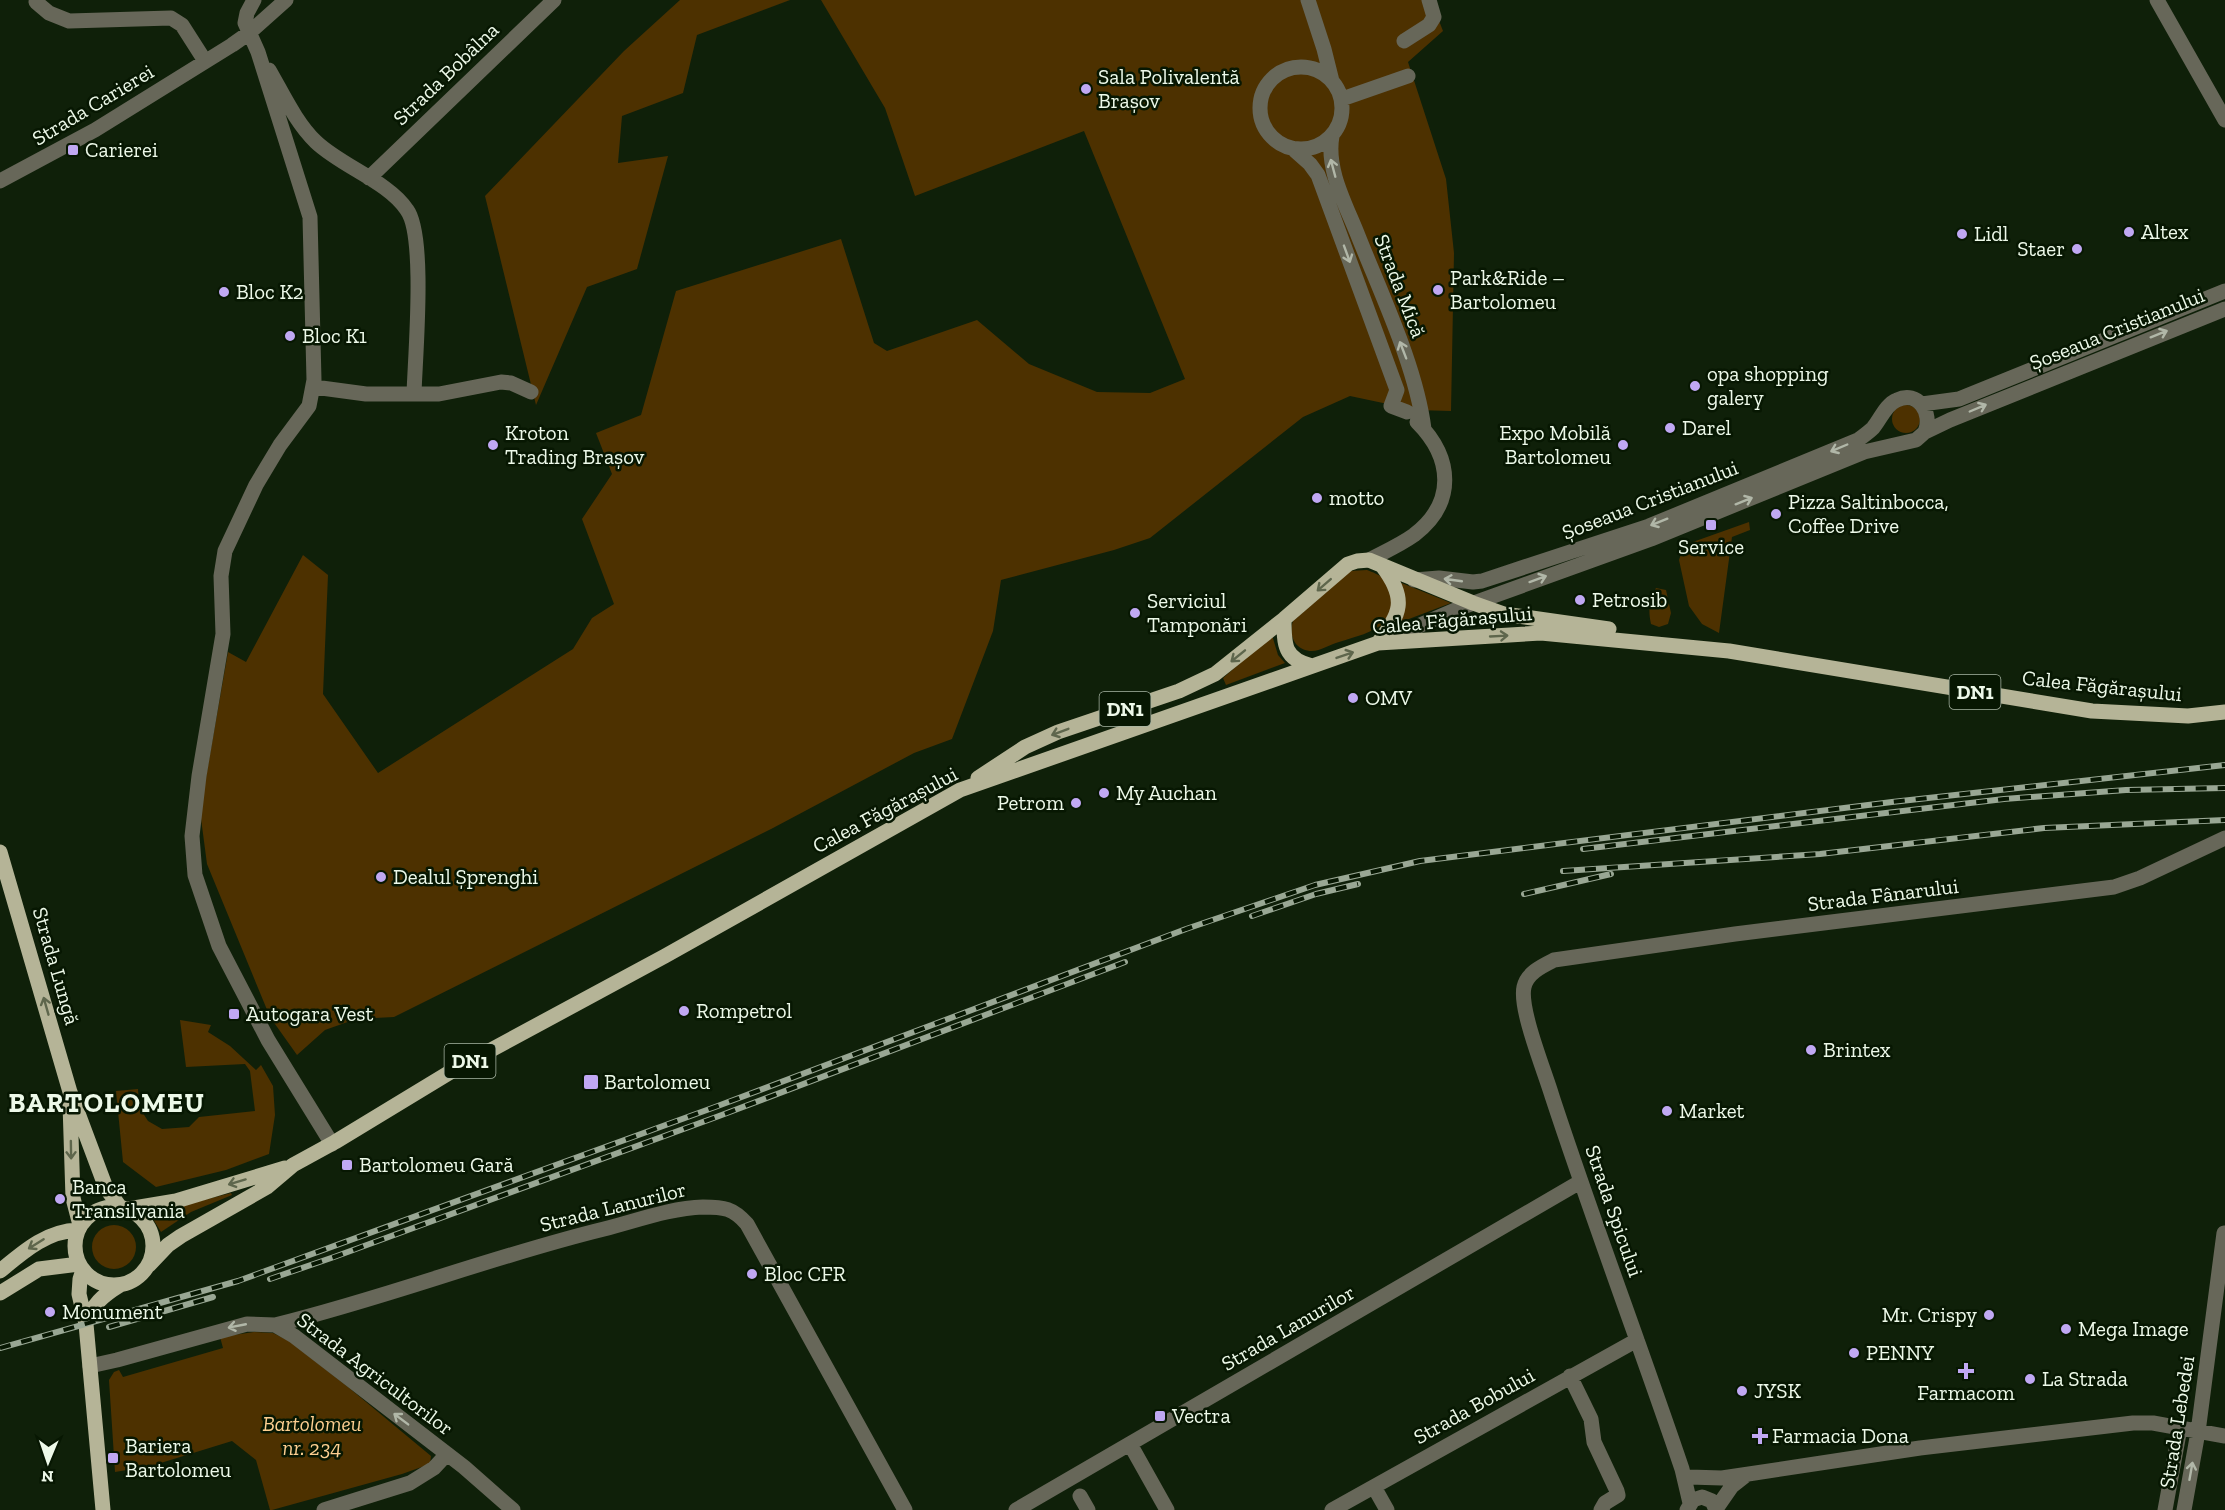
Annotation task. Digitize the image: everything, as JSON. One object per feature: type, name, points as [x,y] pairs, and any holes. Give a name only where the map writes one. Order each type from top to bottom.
[{"type":"main road","name":"DN1","points":[[960,790],[1025,747],[1047,737],[1197,683],[1232,661],[1348,564],[1357,561],[1376,563],[1473,603]]},
{"type":"main road","points":[[1376,563],[1396,586],[1399,608],[1391,627],[1378,643]]},
{"type":"main road","name":"Calea Făgărașului","points":[[1473,603],[1504,614],[1674,638],[1693,646]]},
{"type":"main road","points":[[1284,619],[1287,651],[1299,663],[1312,666]]},
{"type":"main road","name":"Calea Făgărașului","points":[[124,1208],[183,1199],[293,1165],[452,1071],[665,956],[960,790],[1378,643],[1541,633],[1693,646],[1797,661],[2092,711],[2188,716],[2224,712]]},
{"type":"main road","name":"Strada Lungă","points":[[0,852],[6,889],[70,1092],[106,1188],[124,1208]]},
{"type":"main road","name":"Strada Lungă","points":[[70,1092],[73,1198],[79,1228]]},
{"type":"main road","name":"Calea Făgărașului","points":[[149,1265],[168,1245],[267,1187],[293,1165]]},
{"type":"main road","name":"DN1","points":[[0,1271],[38,1242],[61,1232],[79,1228],[93,1212],[111,1206],[124,1208]]},
{"type":"main road","points":[[124,1208],[137,1213],[150,1228],[154,1247],[149,1265]]},
{"type":"main road","points":[[79,1228],[75,1247],[81,1267],[79,1294],[86,1324],[103,1510]]},
{"type":"main road","name":"DN1","points":[[121,1285],[142,1275],[149,1265]]},
{"type":"main road","points":[[0,1293],[39,1269],[81,1267],[96,1281],[121,1285]]},
{"type":"main road","points":[[86,1324],[99,1299],[121,1285]]},
{"type":"street","points":[[254,0],[245,22],[249,33],[305,131],[331,154],[396,197],[408,210],[414,225],[417,250],[414,394]]},
{"type":"street","name":"Strada Carierei","points":[[0,181],[95,130],[205,61],[249,33],[286,0]]},
{"type":"street","name":"Strada Bobâlna","points":[[369,178],[554,0]]},
{"type":"street","points":[[1308,0],[1332,81],[1342,99],[1408,76]]},
{"type":"street","points":[[1404,40],[1429,25],[1434,17],[1429,0]]},
{"type":"street","points":[[36,2],[49,13],[69,21],[171,18],[182,24],[205,61]]},
{"type":"street","points":[[2162,2],[2225,120]]},
{"type":"street","points":[[1324,49],[1323,59],[1317,70],[1332,81]]},
{"type":"street","points":[[258,52],[310,217],[314,387],[309,406],[279,445],[256,485],[225,551],[221,576],[223,634],[199,776],[192,845],[195,875],[219,946],[268,1040],[332,1144]]},
{"type":"street","name":"Strada Mică","points":[[1317,70],[1298,67],[1278,74],[1268,83],[1262,96],[1260,110],[1263,123],[1270,135],[1281,144],[1292,148],[1310,164],[1318,175],[1397,390],[1407,412],[1424,429]]},
{"type":"street","name":"Strada Mică","points":[[1342,99],[1343,112],[1332,136],[1329,150],[1337,182],[1407,359],[1421,405],[1424,429]]},
{"type":"street","points":[[1292,148],[1308,149],[1322,145],[1332,136]]},
{"type":"street","name":"Șoseaua Cristianului","points":[[1414,580],[1439,578],[1473,582],[1482,580],[1649,526],[1858,440],[1871,430],[1892,403],[1898,399],[1911,398],[1922,404],[1959,399],[2225,291]]},
{"type":"street","name":"Șoseaua Cristianului","points":[[1378,643],[1473,603],[1651,539],[1864,452],[1916,440],[1925,432],[2037,383],[2225,309]]},
{"type":"street","points":[[314,387],[366,394],[414,394],[451,393],[488,383],[501,382],[511,383],[531,392]]},
{"type":"street","name":"Strada Mică","points":[[1397,390],[1391,406],[1407,412]]},
{"type":"street","points":[[1922,404],[1928,418],[1925,432]]},
{"type":"street","points":[[1885,413],[1887,432],[1903,442]]},
{"type":"street","points":[[1376,563],[1427,523],[1436,512],[1443,496],[1446,483],[1444,465],[1424,429]]},
{"type":"street","name":"Strada Fânarului","points":[[1538,968],[1554,960],[1735,934],[2114,887],[2140,878],[2225,838]]},
{"type":"street","name":"Strada Spicului","points":[[1538,968],[1524,987],[1525,1008],[1580,1182],[1696,1502]]},
{"type":"street","name":"Strada Lanurilor","points":[[1016,1510],[1580,1182]]},
{"type":"street","name":"Strada Lanurilor","points":[[275,1325],[551,1242],[687,1208],[715,1207],[732,1210],[747,1224],[905,1510]]},
{"type":"street","name":"Strada Lebedei","points":[[2184,1510],[2198,1431],[2224,1233]]},
{"type":"street","name":"Strada Agricultorilor","points":[[90,1366],[227,1328],[247,1324],[275,1325],[294,1336],[447,1454],[513,1510]]},
{"type":"street","name":"Strada Bobului","points":[[1332,1510],[1636,1340]]},
{"type":"street","points":[[1570,1376],[1591,1419],[1594,1442],[1618,1495],[1605,1503],[1601,1510]]},
{"type":"street","points":[[1686,1473],[1722,1478],[1920,1448],[2096,1426],[2153,1423],[2225,1436]]},
{"type":"street","name":"Strada Lebedei","points":[[2165,1510],[2180,1428]]},
{"type":"street","points":[[1130,1444],[1167,1510]]},
{"type":"street","points":[[324,1510],[410,1483],[434,1468],[447,1454]]},
{"type":"street","points":[[1716,1510],[1732,1486],[1748,1473]]},
{"type":"street","points":[[1696,1502],[1722,1478]]},
{"type":"street","points":[[1374,1487],[1387,1510]]},
{"type":"street","points":[[1080,1496],[1088,1510]]},
{"type":"street","points":[[1696,1502],[1712,1501],[1716,1510]]},
{"type":"green space","points":[[680,0],[790,0],[697,35],[683,93],[622,116],[618,163],[668,156],[637,269],[587,287],[536,405],[485,196],[624,51]]},
{"type":"green space","points":[[821,0],[1431,0],[1443,31],[1408,62],[1446,179],[1454,253],[1451,411],[1416,410],[1350,396],[1303,417],[1150,538],[1001,580],[993,631],[952,739],[914,753],[773,828],[394,1017],[356,1019],[325,1030],[297,1055],[270,1017],[207,864],[200,811],[228,652],[246,662],[303,555],[328,575],[323,694],[378,773],[573,649],[592,618],[614,604],[582,519],[612,474],[596,433],[641,415],[676,291],[841,239],[874,343],[887,351],[977,320],[1029,364],[1097,392],[1150,393],[1185,379],[1084,131],[915,196],[885,108]]},
{"type":"green space","points":[[1906,405],[1916,409],[1920,419],[1916,429],[1906,433],[1896,429],[1892,419],[1896,409]]},
{"type":"green space","points":[[1749,522],[1750,530],[1732,537],[1719,633],[1702,624],[1689,606],[1679,560],[1683,548],[1690,543]]},
{"type":"green space","points":[[1367,570],[1382,577],[1390,588],[1393,606],[1386,621],[1370,632],[1318,650],[1306,650],[1297,645],[1291,632],[1293,621],[1350,571]]},
{"type":"green space","points":[[1399,582],[1451,603],[1401,622],[1404,602]]},
{"type":"green space","points":[[1656,588],[1666,590],[1671,613],[1668,624],[1659,627],[1651,624],[1650,614],[1651,601]]},
{"type":"green space","points":[[1272,635],[1278,655],[1285,663],[1226,685],[1223,678]]},
{"type":"green space","points":[[180,1020],[211,1025],[208,1032],[230,1046],[256,1070],[261,1065],[273,1086],[275,1115],[269,1154],[226,1170],[156,1187],[123,1162],[116,1091],[138,1089],[139,1107],[148,1121],[162,1129],[189,1127],[199,1117],[255,1111],[250,1071],[245,1064],[186,1067]]},
{"type":"green space","points":[[231,1193],[232,1195],[191,1212],[161,1232],[150,1214]]},
{"type":"green space","points":[[114,1225],[130,1231],[136,1247],[130,1263],[114,1269],[98,1263],[92,1247],[98,1231]]},
{"type":"green space","name":"Bartolomeu nr. 234","points":[[254,1332],[273,1333],[289,1341],[431,1456],[430,1464],[272,1510],[270,1510],[256,1460],[232,1441],[151,1466],[115,1472],[109,1380],[114,1372],[119,1370],[123,1377],[223,1348],[220,1337]]},
{"type":"railway","points":[[0,1348],[238,1281],[715,1107],[1186,929],[1315,885],[1420,861],[1892,802],[2225,765]]},
{"type":"railway","points":[[1583,849],[2004,799],[2126,790],[2225,788]]},
{"type":"railway","points":[[1563,871],[1820,854],[2044,828],[2225,820]]},
{"type":"railway","points":[[1524,894],[1611,874]]},
{"type":"railway","points":[[1252,916],[1316,894],[1358,884]]},
{"type":"railway","points":[[270,1279],[719,1116],[1125,962]]},
{"type":"railway","points":[[109,1327],[213,1297]]},
{"type":"place","name":"Sala Polivalentă Brașov","points":[[1086,89]]},
{"type":"place","name":"Carierei","points":[[73,150]]},
{"type":"place","name":"Altex","points":[[2129,232]]},
{"type":"place","name":"Lidl","points":[[1962,234]]},
{"type":"place","name":"Staer","points":[[2077,249]]},
{"type":"place","name":"Park&Ride – Bartolomeu","points":[[1438,290]]},
{"type":"place","name":"Bloc K2","points":[[224,292]]},
{"type":"place","name":"Bloc K1","points":[[290,336]]},
{"type":"place","name":"opa shopping galery","points":[[1695,386]]},
{"type":"place","name":"Darel","points":[[1670,428]]},
{"type":"place","name":"Kroton Trading Brașov","points":[[493,445]]},
{"type":"place","name":"Expo Mobilă Bartolomeu","points":[[1623,445]]},
{"type":"place","name":"motto","points":[[1317,498]]},
{"type":"place","name":"Pizza Saltinbocca, Coffee Drive","points":[[1776,514]]},
{"type":"place","name":"Service","points":[[1711,525]]},
{"type":"place","name":"Petrosib","points":[[1580,600]]},
{"type":"place","name":"Serviciul Tamponări","points":[[1135,613]]},
{"type":"place","name":"OMV","points":[[1353,698]]},
{"type":"place","name":"My Auchan","points":[[1104,793]]},
{"type":"place","name":"Petrom","points":[[1076,803]]},
{"type":"place","name":"Dealul Șprenghi","points":[[381,877]]},
{"type":"place","name":"Rompetrol","points":[[684,1011]]},
{"type":"place","name":"Autogara Vest","points":[[234,1014]]},
{"type":"place","name":"Brintex","points":[[1811,1050]]},
{"type":"place","name":"Bartolomeu","points":[[591,1082]]},
{"type":"place","name":"Market","points":[[1667,1111]]},
{"type":"place","name":"Bartolomeu Gară","points":[[347,1165]]},
{"type":"place","name":"Banca Transilvania","points":[[60,1199]]},
{"type":"place","name":"Bloc CFR","points":[[752,1274]]},
{"type":"place","name":"Monument","points":[[50,1312]]},
{"type":"place","name":"Mr. Crispy","points":[[1989,1315]]},
{"type":"place","name":"Mega Image","points":[[2066,1329]]},
{"type":"place","name":"PENNY","points":[[1854,1353]]},
{"type":"place","name":"Farmacom","points":[[1966,1371]]},
{"type":"place","name":"La Strada","points":[[2030,1379]]},
{"type":"place","name":"JYSK","points":[[1742,1391]]},
{"type":"place","name":"Vectra","points":[[1160,1416]]},
{"type":"place","name":"Farmacia Dona","points":[[1760,1436]]},
{"type":"place","name":"Bariera Bartolomeu","points":[[113,1458]]},
{"type":"district","name":"BARTOLOMEU","points":[[107,1103]]}]
